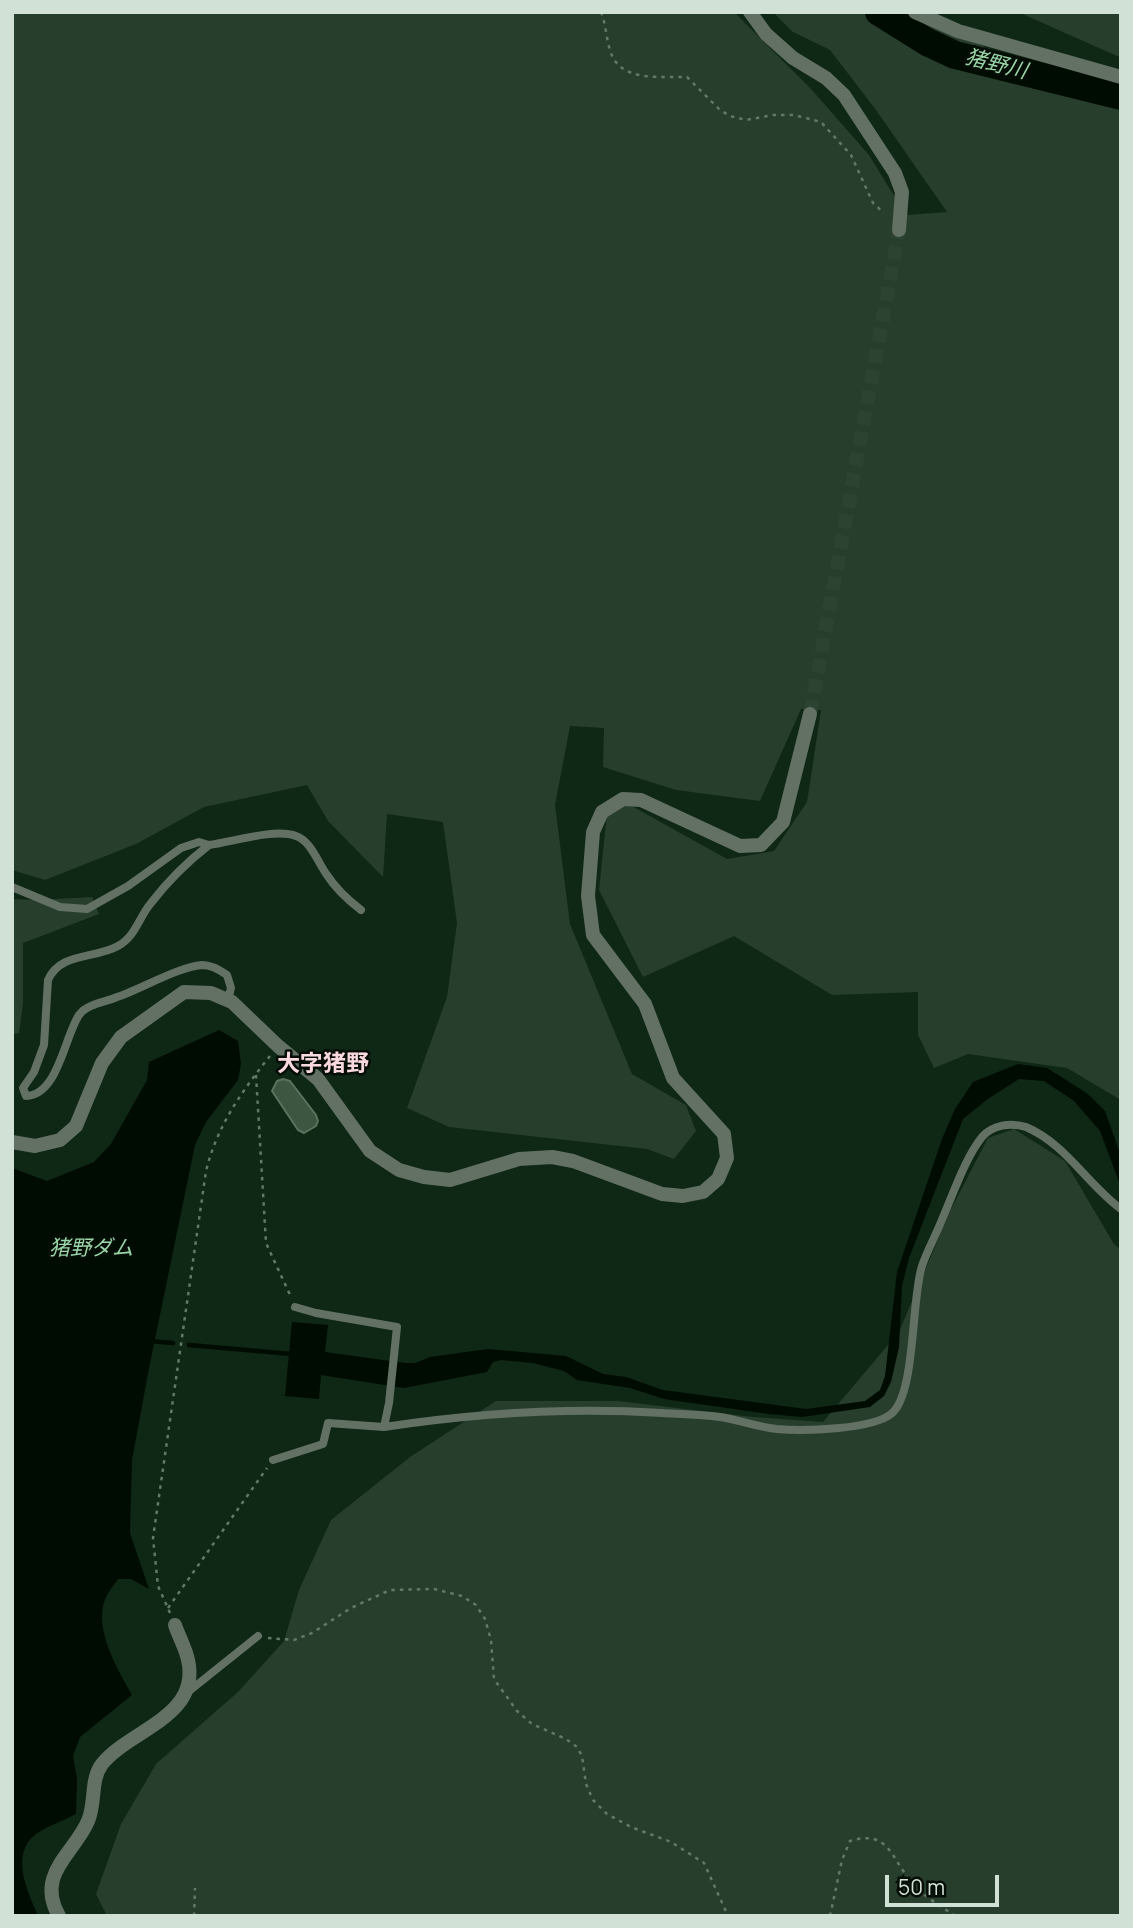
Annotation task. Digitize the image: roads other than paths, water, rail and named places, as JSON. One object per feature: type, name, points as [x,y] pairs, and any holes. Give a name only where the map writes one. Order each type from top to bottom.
[{"type":"street","points":[[750,12],[766,34],[784,50],[826,78],[844,95],[895,173],[902,192],[900,223]]},
{"type":"street","points":[[915,12],[958,31],[1121,77]]},
{"type":"street","points":[[12,1142],[35,1146],[60,1140],[76,1126],[103,1063],[121,1037],[184,992],[211,993],[228,1000],[318,1079],[370,1151],[399,1170],[450,1180],[519,1159],[552,1157],[573,1161],[662,1194],[683,1196],[703,1192],[718,1179],[727,1158],[724,1135],[673,1078],[645,1004],[593,934],[588,896],[593,832],[602,812],[623,799],[640,800],[740,846],[761,845],[783,822],[810,714]]},
{"type":"street","points":[[59,1916],[51,1894],[54,1876],[61,1859],[88,1822],[96,1777],[101,1765],[174,1710],[186,1694],[188,1660],[174,1625]]},
{"type":"lane","points":[[12,887],[60,907],[87,909],[105,901],[158,867],[181,848],[199,842],[209,845],[278,833],[298,836],[310,848],[344,896],[361,910]]},
{"type":"lane","points":[[209,845],[187,862],[148,906],[142,921],[120,946],[104,953],[62,961],[52,970],[48,980],[44,1045],[34,1072],[23,1088],[26,1096],[34,1096],[44,1090],[61,1060],[77,1018],[81,1012],[93,1005],[203,965],[227,975],[230,988],[228,1000]]},
{"type":"lane","points":[[273,1460],[323,1444],[328,1423],[384,1427],[526,1410],[626,1410],[706,1416],[776,1429],[828,1429],[873,1422],[892,1413],[901,1397],[909,1366],[914,1303],[922,1266],[960,1179],[983,1136],[1000,1125],[1022,1126],[1046,1137],[1102,1195],[1121,1209]]},
{"type":"lane","points":[[295,1307],[397,1327],[384,1427]]},
{"type":"lane","points":[[186,1694],[258,1636]]},
{"type":"water","name":"猪野ダム","points":[[219,1030],[238,1041],[241,1064],[238,1080],[206,1122],[195,1145],[132,1460],[130,1533],[149,1589],[131,1579],[118,1579],[106,1597],[103,1609],[102,1621],[108,1648],[132,1695],[80,1737],[73,1756],[77,1779],[76,1814],[36,1834],[28,1842],[24,1852],[23,1873],[38,1916],[12,1916],[12,1168],[47,1181],[94,1162],[111,1144],[147,1080],[149,1062]]},
{"type":"water","points":[[1018,1064],[1047,1068],[1088,1094],[1105,1111],[1121,1156],[1121,1187],[1100,1131],[1074,1101],[1044,1081],[1019,1079],[963,1119],[909,1258],[902,1286],[899,1347],[891,1382],[884,1396],[870,1407],[802,1417],[769,1414],[664,1399],[630,1388],[577,1380],[564,1371],[533,1363],[501,1360],[493,1362],[487,1372],[404,1388],[321,1375],[319,1399],[285,1396],[292,1322],[328,1325],[325,1352],[405,1363],[488,1349],[566,1356],[603,1374],[626,1377],[663,1390],[806,1409],[865,1401],[880,1390],[885,1376],[897,1272],[942,1139],[955,1109],[973,1082]]},
{"type":"waterway","name":"猪野川","points":[[879,12],[927,42],[955,55],[1121,96]]},
{"type":"waterway","points":[[150,1341],[173,1343]]},
{"type":"waterway","points":[[189,1345],[292,1354]]},
{"type":"tunnel","points":[[810,714],[899,230]]},
{"type":"district","name":"大字猪野","points":[[323,1065]]}]
